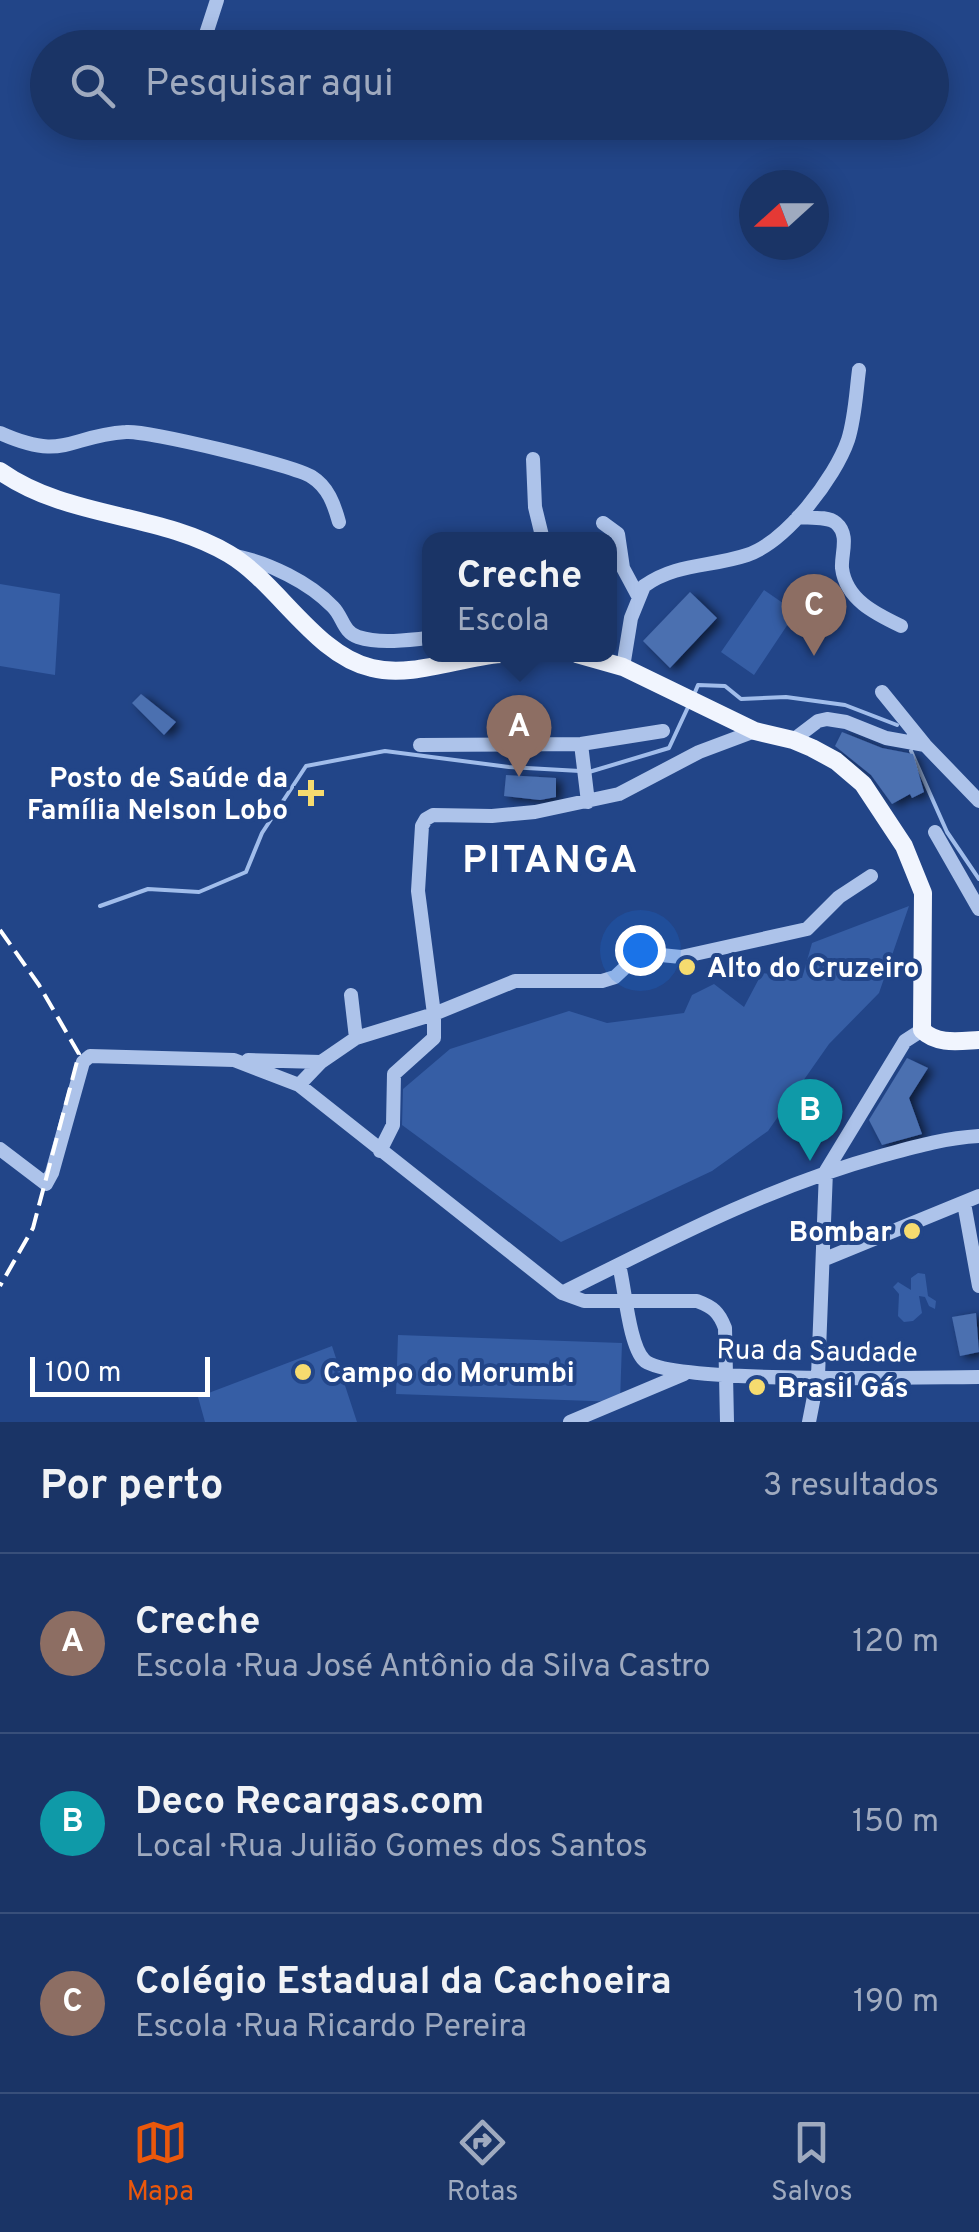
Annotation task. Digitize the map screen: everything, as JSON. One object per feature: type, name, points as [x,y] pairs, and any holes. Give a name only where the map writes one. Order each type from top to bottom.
[{"type":"main road","points":[[0,471],[18,484],[56,500],[191,536],[230,554],[349,659],[373,669],[404,670],[447,662]]},
{"type":"main road","points":[[606,662],[755,731],[793,740],[836,761],[863,784],[915,868],[923,892],[922,1030],[944,1041],[979,1040]]},
{"type":"street","points":[[207,30],[216,0]]},
{"type":"street","points":[[623,667],[638,596],[644,586],[682,566],[751,554],[776,539],[798,517],[847,442],[859,370]]},
{"type":"street","points":[[0,434],[42,448],[66,447],[127,432],[155,434],[298,469],[324,488],[339,522]]},
{"type":"street","points":[[533,458],[535,507],[541,532]]},
{"type":"street","points":[[798,517],[832,520],[838,525],[844,546],[842,568],[855,596],[866,608],[900,626]]},
{"type":"street","points":[[603,523],[615,532]]},
{"type":"street","points":[[617,533],[623,568],[638,596]]},
{"type":"street","points":[[230,554],[250,558],[297,581],[332,606],[344,626],[359,637],[422,638]]},
{"type":"street","points":[[882,692],[979,801]]},
{"type":"street","points":[[793,740],[818,721],[827,719],[886,738],[925,744]]},
{"type":"street","points":[[420,745],[581,744],[663,731]]},
{"type":"street","points":[[380,1151],[393,1124],[394,1074],[434,1038],[418,890],[422,826],[426,818],[534,812],[619,794],[699,752],[755,731]]},
{"type":"street","points":[[581,744],[588,802]]},
{"type":"street","points":[[935,832],[979,910]]},
{"type":"street","points":[[299,1084],[321,1062],[356,1038],[434,1014],[514,982],[602,981],[616,977],[633,960],[651,954],[681,956],[806,929],[839,897],[871,876]]},
{"type":"street","points":[[350,995],[356,1038]]},
{"type":"street","points":[[808,1422],[818,1376],[826,1171],[904,1042],[922,1030]]},
{"type":"street","points":[[0,1149],[46,1184],[87,1057],[321,1062]]},
{"type":"street","points":[[234,1060],[299,1084],[562,1293],[584,1301],[697,1301],[710,1306],[725,1328],[727,1422]]},
{"type":"street","points":[[562,1293],[751,1201],[826,1171],[948,1138],[979,1136]]},
{"type":"street","points":[[824,1260],[979,1196]]},
{"type":"street","points":[[964,1203],[979,1286]]},
{"type":"street","points":[[619,1264],[628,1300]]},
{"type":"street","name":"Rua da Saudade","points":[[628,1300],[631,1337],[640,1356],[654,1367],[726,1375],[979,1377]]},
{"type":"street","points":[[570,1422],[686,1373]]},
{"type":"shaded area","points":[[0,584],[60,594],[55,675],[0,666]]},
{"type":"shaded area","points":[[764,590],[796,612],[754,675],[721,652]]},
{"type":"shaded area","points":[[909,906],[879,993],[829,1044],[768,1131],[712,1171],[561,1242],[402,1125],[403,1089],[450,1049],[569,1011],[607,1023],[684,1013],[692,995],[714,984],[744,1007],[762,973],[802,978],[812,943]]},
{"type":"shaded area","points":[[925,1274],[928,1296],[936,1301],[935,1309],[925,1297],[919,1296],[922,1313],[913,1321],[904,1322],[898,1316],[899,1294],[893,1287],[898,1282],[911,1290],[911,1278]]},
{"type":"shaded area","points":[[398,1335],[622,1343],[620,1402],[396,1394]]},
{"type":"shaded area","name":"Campo do Morumbi","points":[[332,1346],[357,1422],[205,1422],[198,1397]]},
{"type":"building","points":[[690,592],[717,618],[670,668],[643,641]]},
{"type":"building","points":[[141,694],[176,722],[164,735],[132,703]]},
{"type":"building","points":[[842,732],[882,748],[913,754],[924,792],[912,798],[910,794],[892,804],[871,775],[835,746]]},
{"type":"building","points":[[506,775],[556,778],[556,797],[540,800],[504,796]]},
{"type":"building","points":[[907,1058],[928,1068],[909,1098],[922,1134],[882,1145],[869,1120]]},
{"type":"building","points":[[976,1313],[979,1352],[960,1356],[952,1317]]},
{"type":"waterway","points":[[693,697],[698,685],[725,686],[741,699],[786,697],[845,705],[897,725]]},
{"type":"waterway","points":[[589,772],[669,748],[689,705]]},
{"type":"waterway","points":[[100,906],[148,889],[199,892],[246,872],[262,833],[306,766],[385,751],[509,767],[580,771]]},
{"type":"waterway","points":[[911,751],[947,832],[979,879]]},
{"type":"railway","points":[[0,930],[39,985],[79,1054],[33,1228],[0,1286]]},
{"type":"place","name":"Colégio Estadual da Cachoeira","points":[[814,656]]},
{"type":"place","name":"Creche","points":[[519,777]]},
{"type":"place","name":"Posto de Saúde da Família Nelson Lobo","points":[[311,793]]},
{"type":"place","name":"Alto do Cruzeiro","points":[[687,967]]},
{"type":"place","name":"Deco Recargas.com","points":[[810,1161]]},
{"type":"place","name":"Bombar","points":[[912,1231]]},
{"type":"place","name":"Campo do Morumbi","points":[[303,1372]]},
{"type":"place","name":"Brasil Gás","points":[[757,1387]]},
{"type":"district","name":"PITANGA","points":[[551,859]]}]
